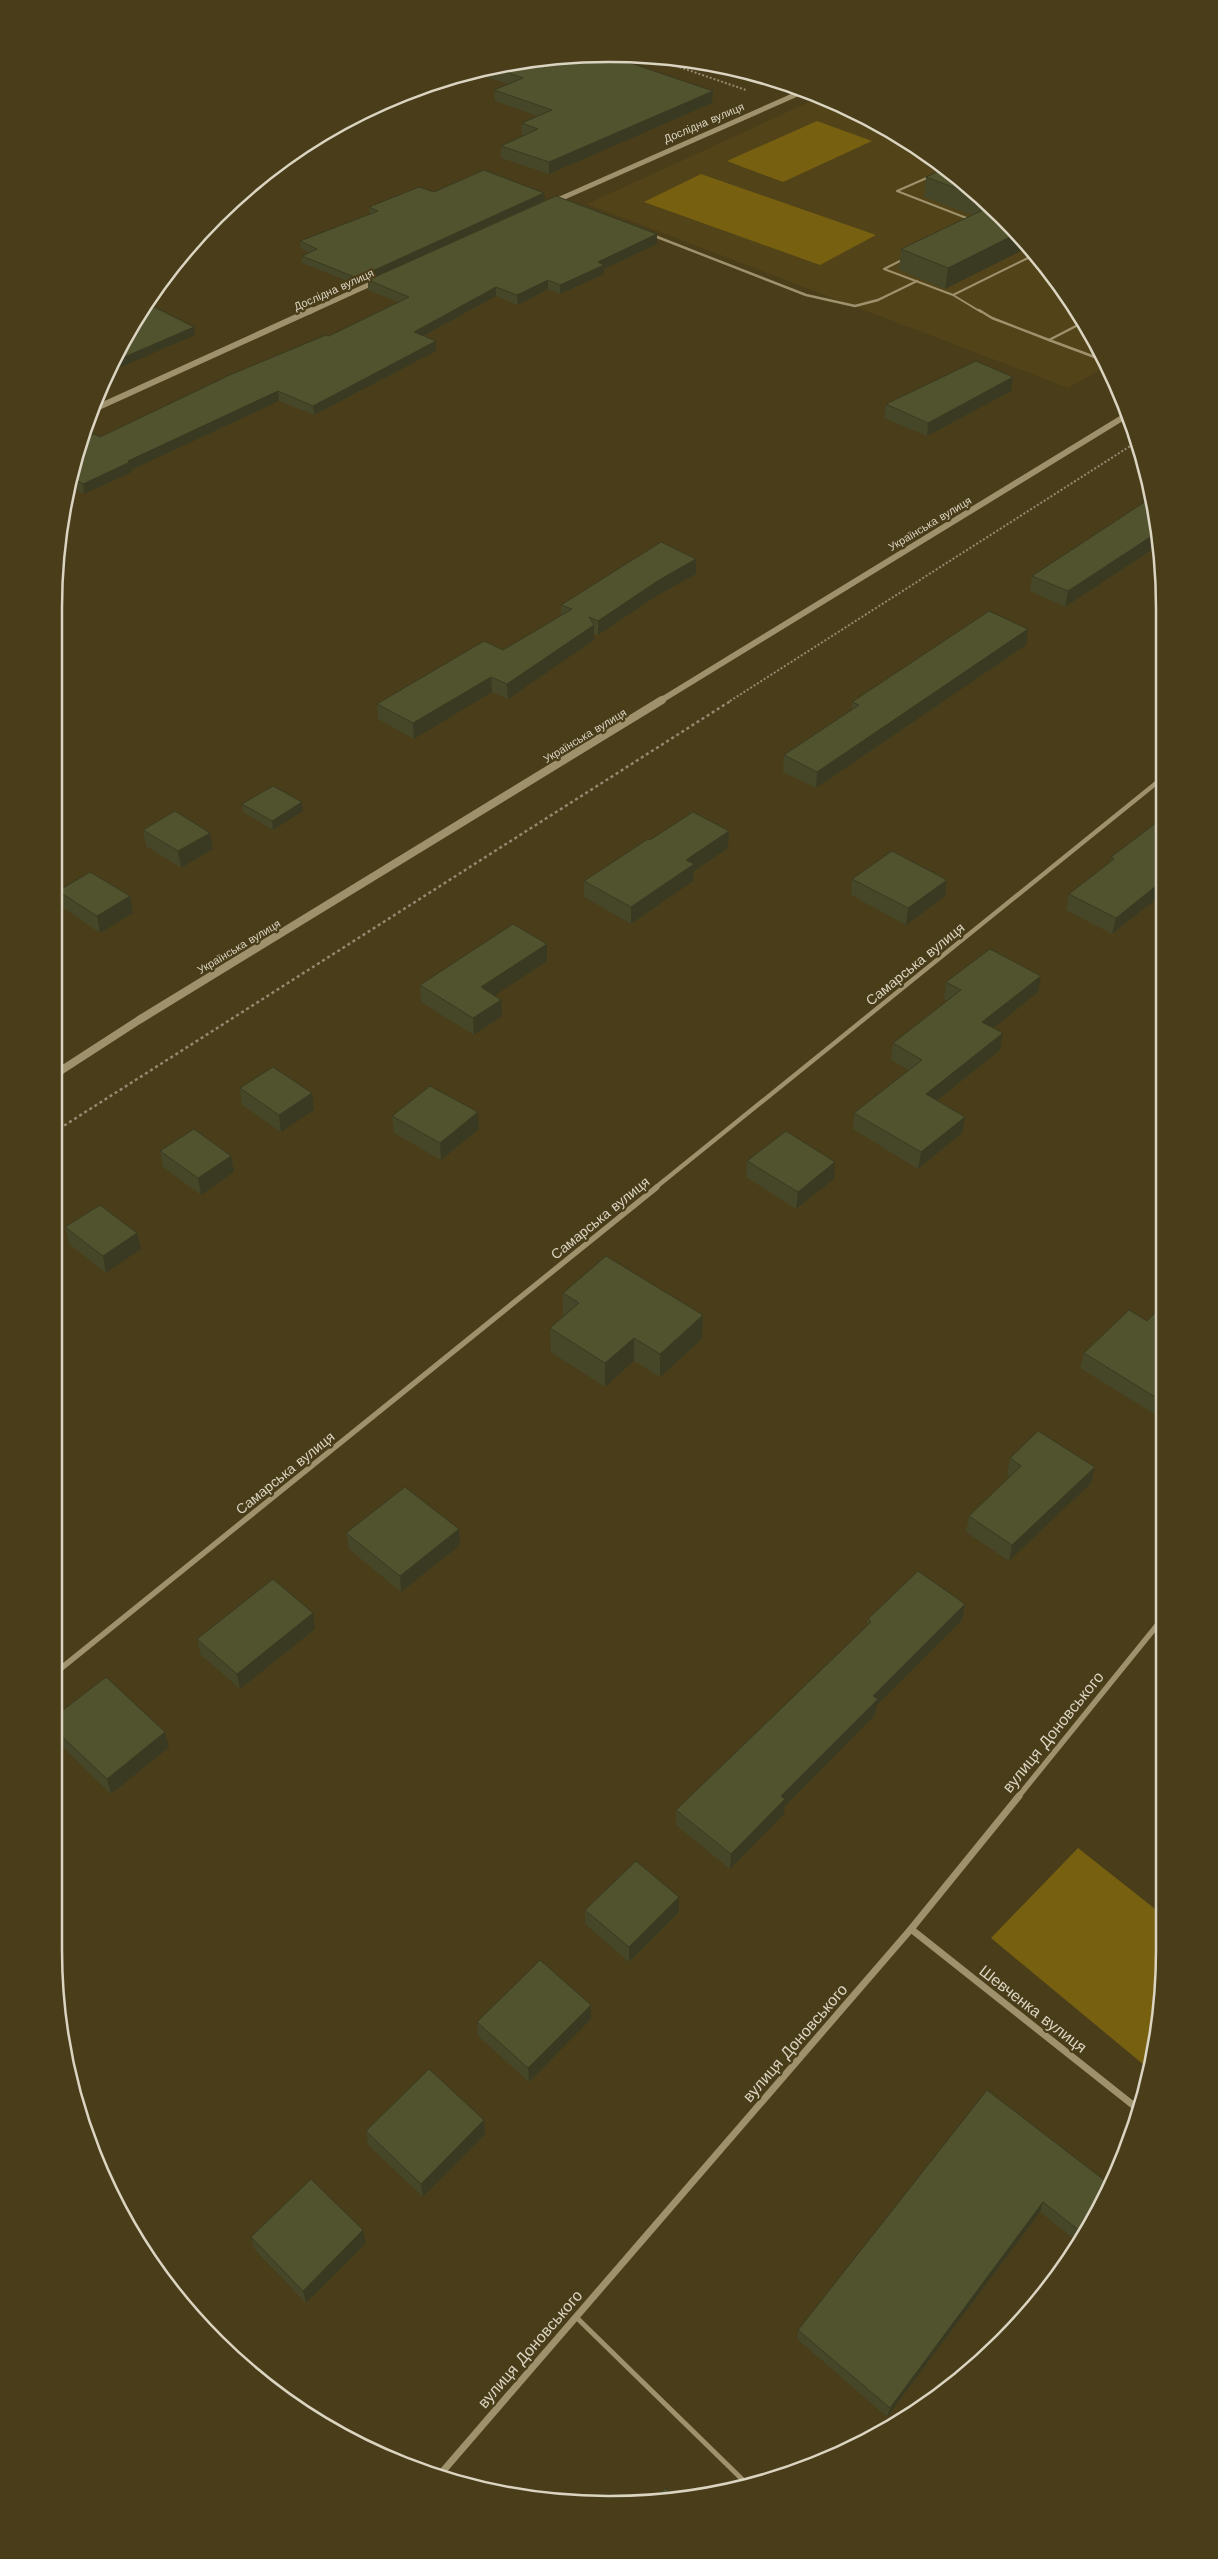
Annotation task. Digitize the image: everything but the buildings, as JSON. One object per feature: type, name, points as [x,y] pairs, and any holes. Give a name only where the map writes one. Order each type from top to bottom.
[{"type":"street","name":"Дослідна вулиця","points":[[543,207],[794,95]]},
{"type":"street","points":[[561,199],[568,202]]},
{"type":"street","points":[[650,234],[806,295],[855,306],[878,300],[917,282]]},
{"type":"street","name":"Дослідна вулиця","points":[[102,405],[382,279]]},
{"type":"street","name":"Українська вулиця","points":[[62,1070],[164,1005],[1121,419]]},
{"type":"street","name":"Самарська вулиця","points":[[62,1668],[1156,783]]},
{"type":"street","name":"вулиця Доновського","points":[[444,2471],[911,1929],[1156,1627]]},
{"type":"street","name":"Шевченка вулиця","points":[[911,1929],[1132,2106]]},
{"type":"lane","points":[[930,176],[897,191],[976,222]]},
{"type":"lane","points":[[909,256],[884,269],[953,295],[992,318],[1093,356]]},
{"type":"lane","points":[[953,295],[1028,258]]},
{"type":"lane","points":[[1049,340],[1076,326]]},
{"type":"lane","points":[[576,2317],[743,2480]]},
{"type":"path","points":[[679,67],[747,90]]},
{"type":"path","points":[[62,1127],[1130,446]]},
{"type":"shaded area","points":[[811,101],[851,119],[882,136],[942,175],[969,198],[1020,249],[1043,276],[1082,336],[1100,370],[1068,388],[587,204]]},
{"type":"shaded area","points":[[817,121],[872,141],[783,182],[727,161]]},
{"type":"shaded area","points":[[701,174],[876,235],[820,265],[644,202]]},
{"type":"shaded area","points":[[1078,1848],[1156,1910],[1154,1986],[1151,2021],[1143,2064],[991,1938]]}]
